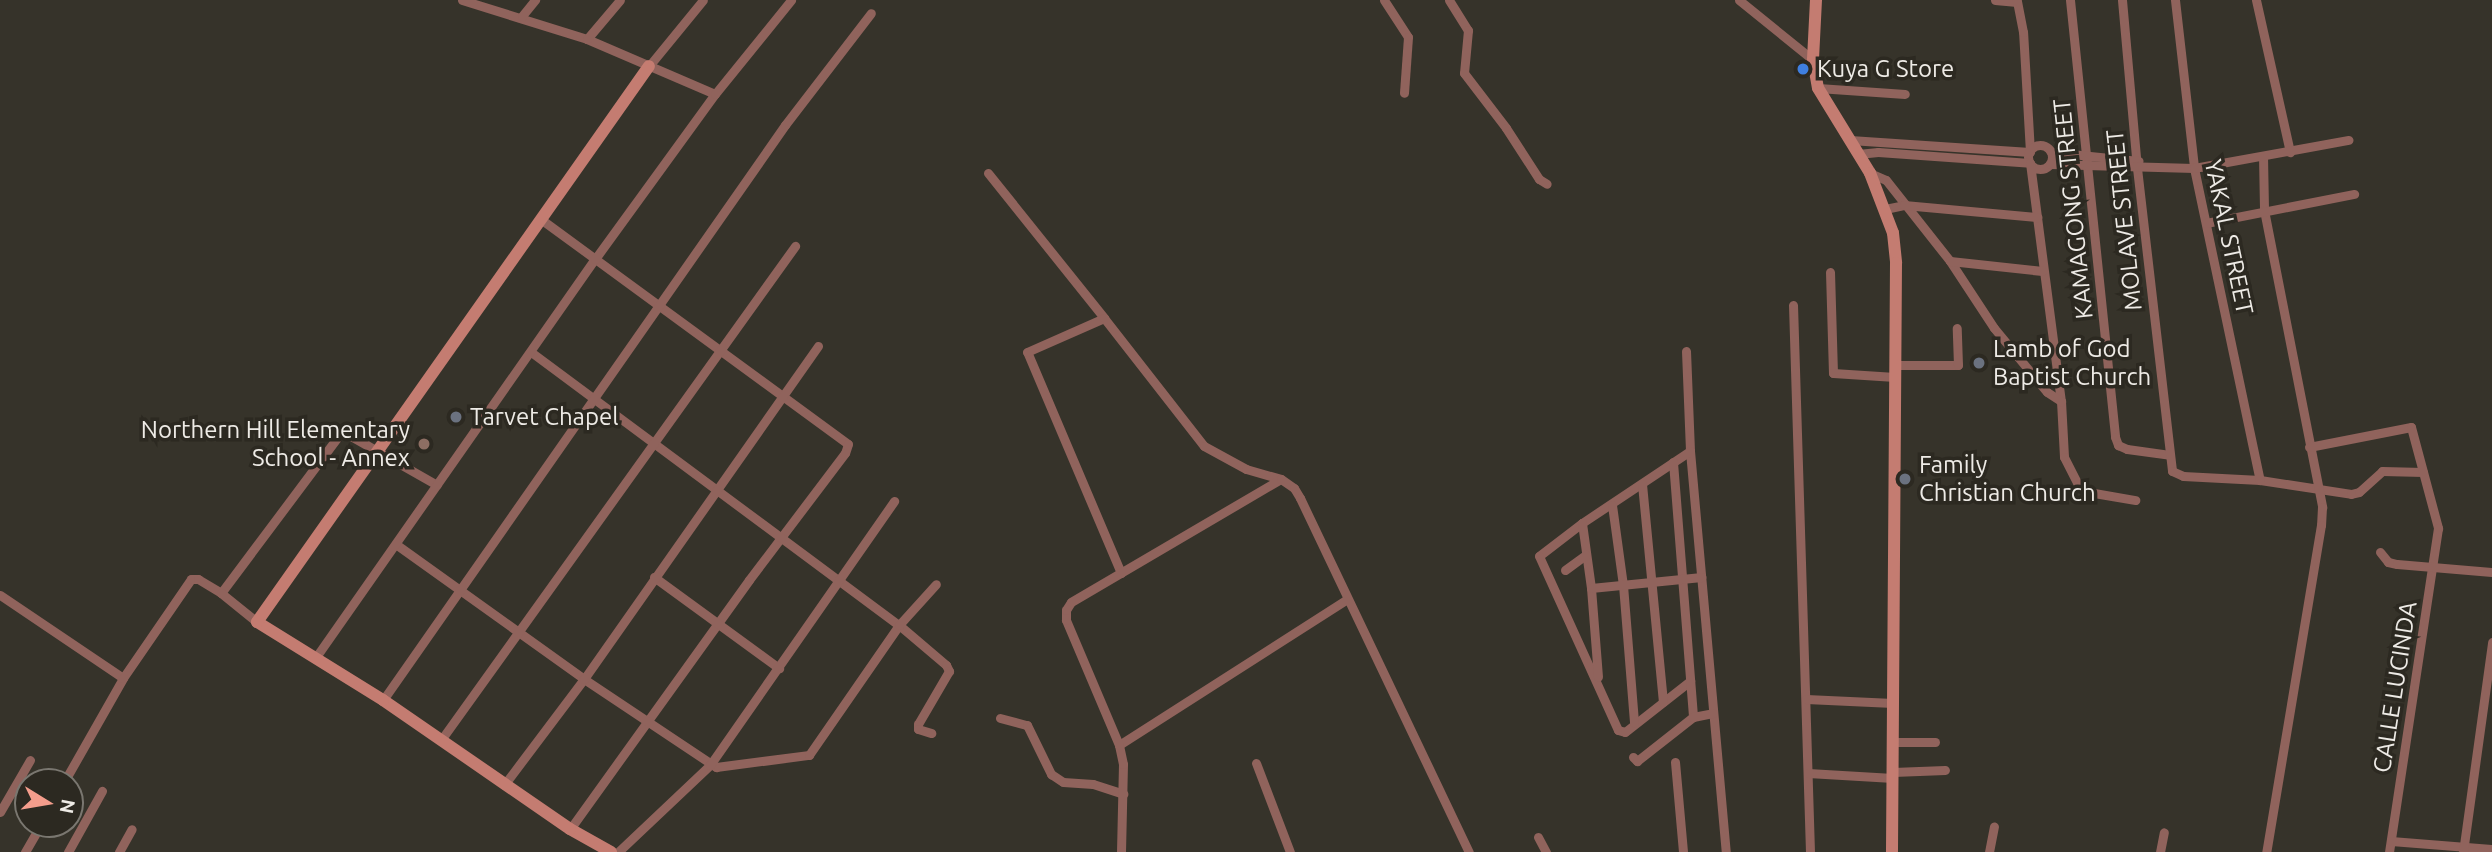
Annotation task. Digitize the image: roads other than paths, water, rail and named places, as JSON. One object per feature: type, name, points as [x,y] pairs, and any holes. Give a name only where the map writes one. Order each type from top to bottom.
[{"type":"street","points":[[463,0],[504,7],[688,80],[715,94]]},
{"type":"street","points":[[522,16],[535,0]]},
{"type":"street","points":[[587,39],[620,0]]},
{"type":"street","points":[[257,622],[649,66],[703,0]]},
{"type":"street","points":[[316,657],[595,259],[715,94],[791,0]]},
{"type":"street","points":[[1384,0],[1408,37],[1404,93]]},
{"type":"street","points":[[1449,0],[1468,30],[1464,73],[1539,179],[1547,184]]},
{"type":"street","points":[[1740,0],[1813,60]]},
{"type":"street","points":[[1756,14],[1758,0]]},
{"type":"street","points":[[1816,0],[1813,60],[1818,88],[1870,173],[1893,233],[1896,263],[1892,852]]},
{"type":"street","points":[[1995,0],[2017,1],[2023,32],[2030,163],[2061,401],[2064,457],[2078,484],[2094,494],[2135,500]]},
{"type":"street","name":"KAMAGONG STREET","points":[[2070,0],[2115,437],[2118,445],[2127,449],[2170,454]]},
{"type":"street","name":"MOLAVE STREET","points":[[2122,0],[2172,471],[2177,474],[2260,480]]},
{"type":"street","name":"YAKAL STREET","points":[[2175,0],[2194,168],[2260,480]]},
{"type":"street","points":[[2256,0],[2290,152]]},
{"type":"street","points":[[383,701],[785,125],[871,13]]},
{"type":"street","points":[[1818,88],[1905,94]]},
{"type":"street","points":[[1850,140],[2030,152],[2038,145],[2051,152],[2087,160],[2194,168],[2348,140]]},
{"type":"street","points":[[1858,154],[1878,152],[2030,163],[2039,169],[2050,164],[2087,160]]},
{"type":"street","points":[[2050,164],[2051,152]]},
{"type":"street","points":[[2263,156],[2264,210],[2318,486],[2321,525],[2266,852]]},
{"type":"street","points":[[988,173],[1204,446],[1246,469],[1281,479],[1294,488],[1469,852]]},
{"type":"street","points":[[1870,173],[1886,180],[1950,261],[1994,328],[2046,392],[2061,401]]},
{"type":"street","points":[[2206,223],[2354,194]]},
{"type":"street","points":[[1885,209],[1904,205],[2037,217]]},
{"type":"street","points":[[542,220],[661,303],[848,444],[848,450],[570,829]]},
{"type":"street","points":[[441,740],[653,440],[795,246]]},
{"type":"street","points":[[1950,261],[2042,271]]},
{"type":"street","points":[[1829,272],[1833,373],[1958,365],[1957,328]]},
{"type":"street","points":[[1793,305],[1810,852]]},
{"type":"street","points":[[1104,318],[1027,352],[1121,573]]},
{"type":"street","points":[[504,785],[584,679],[818,346]]},
{"type":"street","points":[[531,352],[782,537],[898,625],[948,668],[918,724],[918,729],[931,733]]},
{"type":"street","points":[[1686,352],[1690,451],[1726,852]]},
{"type":"street","points":[[2260,480],[2318,486],[2351,494],[2360,492],[2382,471],[2423,472],[2411,427],[2309,447]]},
{"type":"street","points":[[221,593],[342,431],[437,485]]},
{"type":"street","points":[[1690,451],[1582,523],[1539,556],[1618,730],[1625,732],[1690,681]]},
{"type":"street","points":[[1673,462],[1693,717]]},
{"type":"street","name":"CALLE LUCINDA","points":[[2389,852],[2438,528],[2423,472]]},
{"type":"street","points":[[1121,852],[1124,764],[1119,745],[1066,620],[1066,610],[1071,602],[1281,479]]},
{"type":"street","points":[[1642,484],[1663,702]]},
{"type":"street","points":[[618,852],[710,765],[894,501]]},
{"type":"street","points":[[1612,505],[1623,585],[1634,723]]},
{"type":"street","points":[[1582,523],[1591,588],[1598,683]]},
{"type":"street","points":[[397,545],[710,765],[809,755],[898,625],[936,584]]},
{"type":"street","points":[[2380,551],[2388,562],[2492,572]]},
{"type":"street","points":[[1565,570],[1587,555]]},
{"type":"street","points":[[654,577],[779,668]]},
{"type":"street","points":[[1591,588],[1701,577]]},
{"type":"street","points":[[72,768],[124,678],[188,581],[198,579],[221,593],[257,622],[383,701],[570,829],[611,852]]},
{"type":"street","points":[[0,595],[124,678]]},
{"type":"street","points":[[1119,745],[1346,599]]},
{"type":"street","points":[[2463,849],[2492,642]]},
{"type":"street","points":[[1806,699],[1893,703]]},
{"type":"street","points":[[1633,757],[1637,761],[1693,717],[1713,713]]},
{"type":"street","points":[[1000,718],[1027,725],[1051,774],[1063,782],[1093,784],[1123,793]]},
{"type":"street","points":[[1893,742],[1935,742]]},
{"type":"street","points":[[0,812],[30,760]]},
{"type":"street","points":[[1675,762],[1683,852]]},
{"type":"street","points":[[1256,763],[1290,852]]},
{"type":"street","points":[[1808,773],[1893,775],[1945,771]]},
{"type":"street","points":[[68,852],[102,791]]},
{"type":"street","points":[[1989,852],[1994,826]]},
{"type":"street","points":[[120,852],[132,829]]},
{"type":"street","points":[[2160,852],[2164,832]]},
{"type":"street","points":[[1538,837],[1546,852]]},
{"type":"street","points":[[2391,841],[2463,849],[2492,849]]},
{"type":"place","name":"Kuya G Store","points":[[1803,69]]},
{"type":"place","name":"Lamb of God Baptist Church","points":[[1979,363]]},
{"type":"place","name":"Tarvet Chapel","points":[[456,417]]},
{"type":"place","name":"Northern Hill Elementary School - Annex","points":[[424,444]]},
{"type":"place","name":"Family Christian Church","points":[[1905,479]]}]
